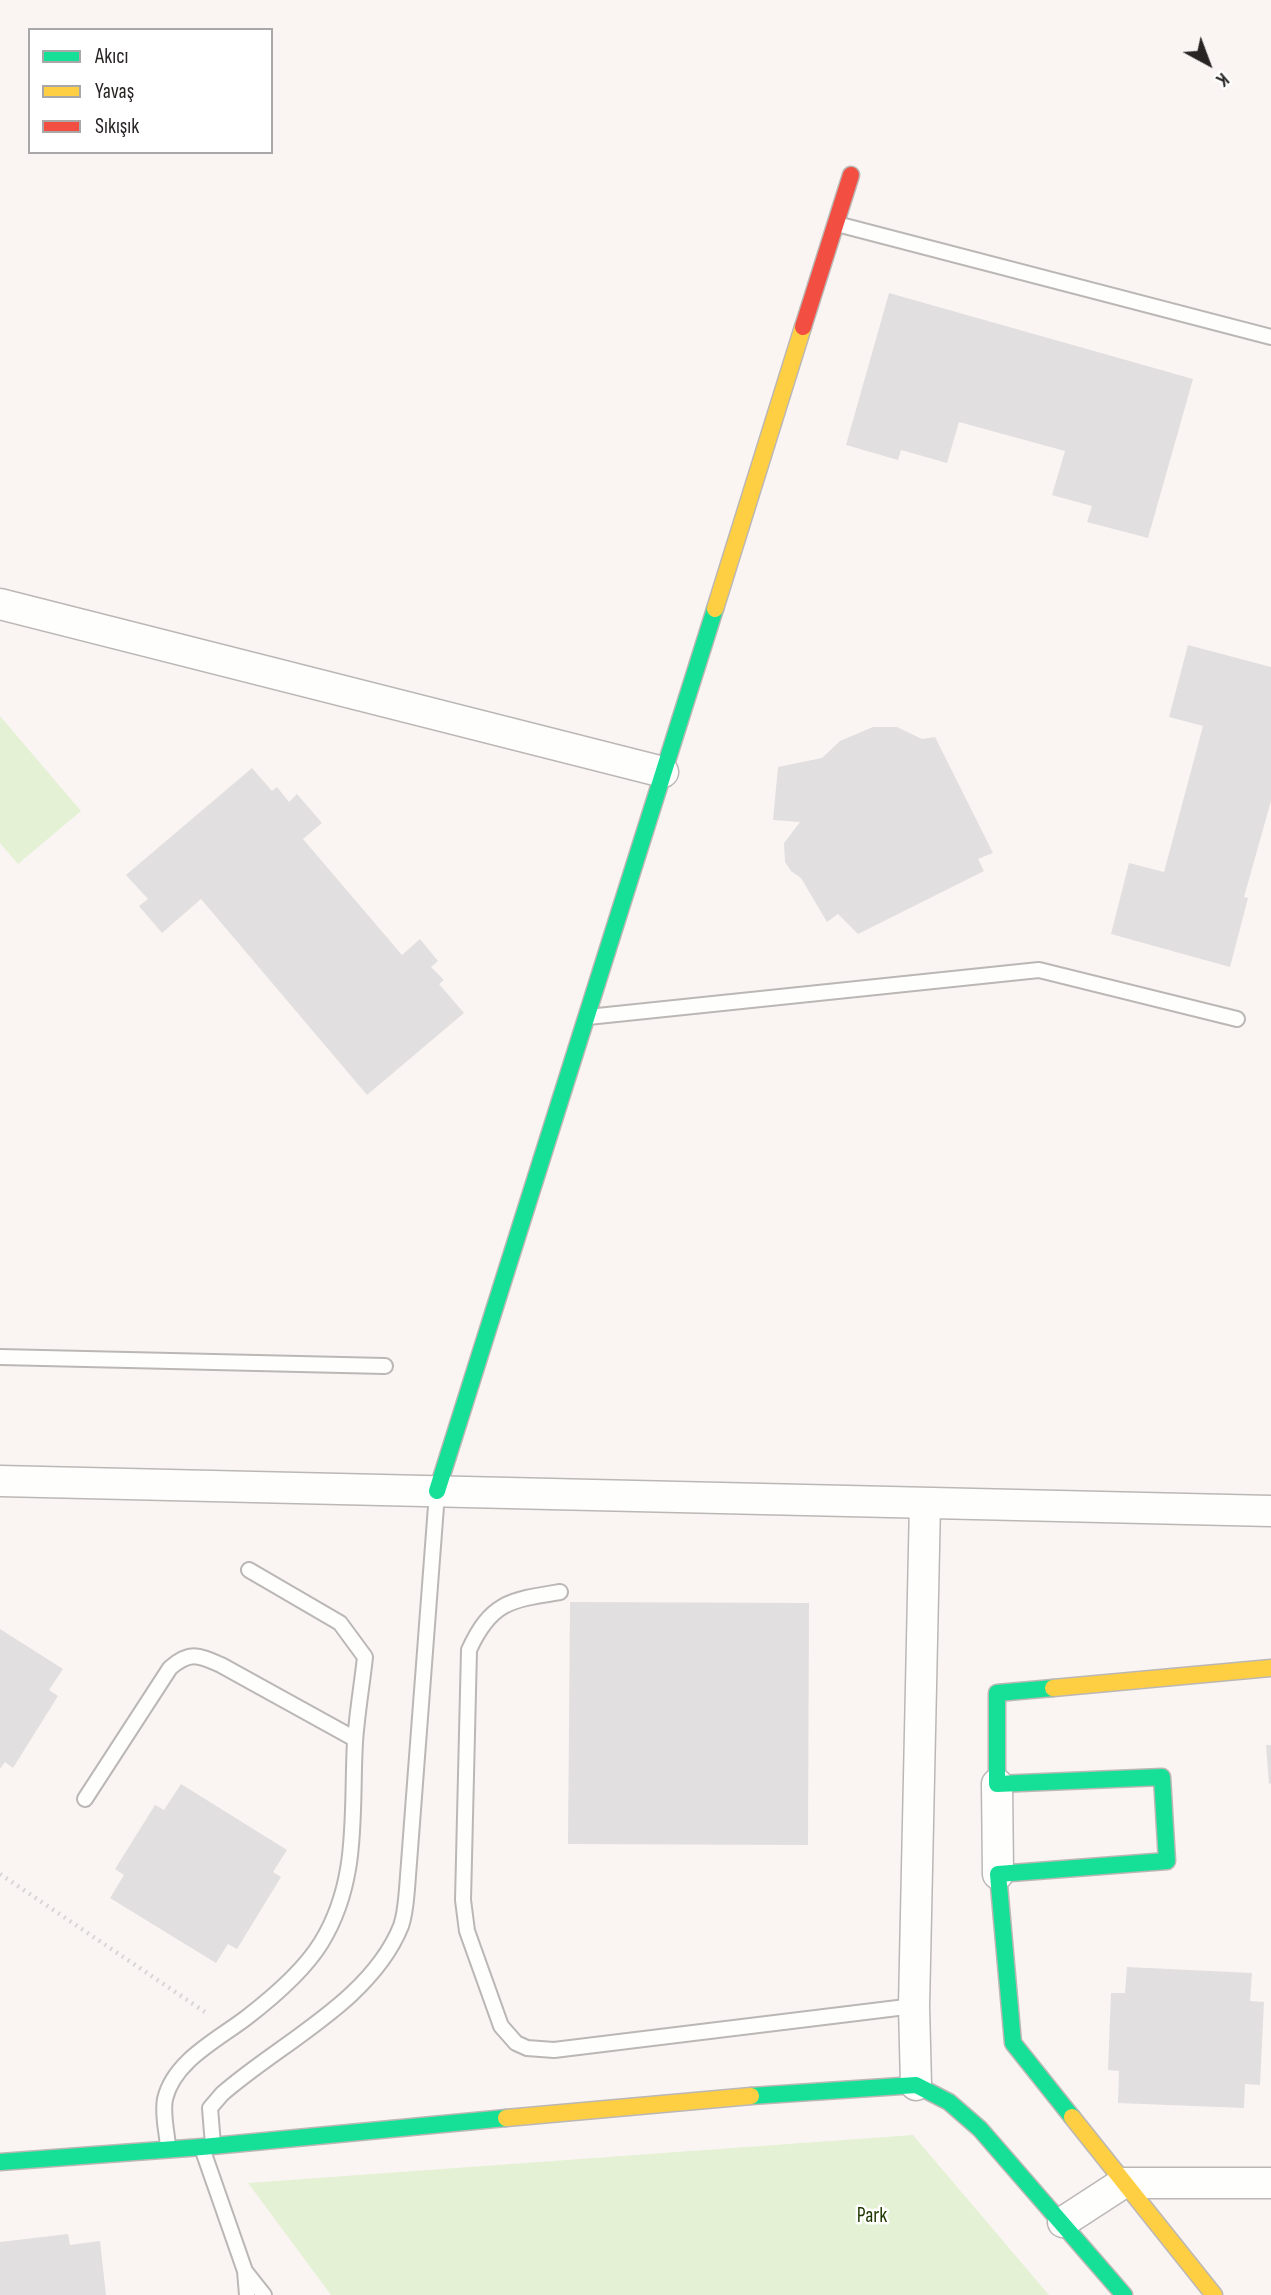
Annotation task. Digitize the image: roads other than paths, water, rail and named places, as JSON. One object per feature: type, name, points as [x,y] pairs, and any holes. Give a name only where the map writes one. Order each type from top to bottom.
[{"type":"street","points":[[438,1491],[851,175]]},
{"type":"street","points":[[0,604],[663,772]]},
{"type":"street","points":[[0,1481],[1271,1510]]},
{"type":"street","points":[[916,2085],[914,2006],[925,1503]]},
{"type":"street","points":[[1214,2295],[1013,2043],[998,1874],[997,1693],[1271,1668]]},
{"type":"street","points":[[996,1784],[1162,1777],[1167,1861],[998,1874]]},
{"type":"street","points":[[0,2162],[207,2146],[702,2099],[916,2085],[948,2102],[981,2129],[1124,2295]]},
{"type":"street","points":[[1063,2222],[1123,2183],[1271,2183]]},
{"type":"lane","points":[[836,223],[1271,337]]},
{"type":"lane","points":[[586,1017],[1039,970],[1237,1019]]},
{"type":"lane","points":[[0,1357],[385,1366]]},
{"type":"lane","points":[[247,2295],[245,2271],[207,2146],[210,2108],[222,2094],[328,2013],[368,1978],[390,1950],[402,1923],[407,1889],[438,1491]]},
{"type":"lane","points":[[168,2149],[164,2103],[169,2087],[187,2063],[291,1979],[320,1944],[344,1897],[352,1846],[355,1739],[365,1657],[340,1623],[249,1570]]},
{"type":"lane","points":[[560,1592],[532,1597],[498,1608],[480,1626],[469,1650],[463,1900],[467,1931],[501,2026],[516,2043],[527,2048],[554,2050],[914,2006]]},
{"type":"lane","points":[[85,1799],[170,1668],[183,1657],[200,1656],[221,1665],[355,1739]]},
{"type":"lane","points":[[245,2271],[264,2295]]},
{"type":"park label","name":"Park","points":[[872,2217]]}]
